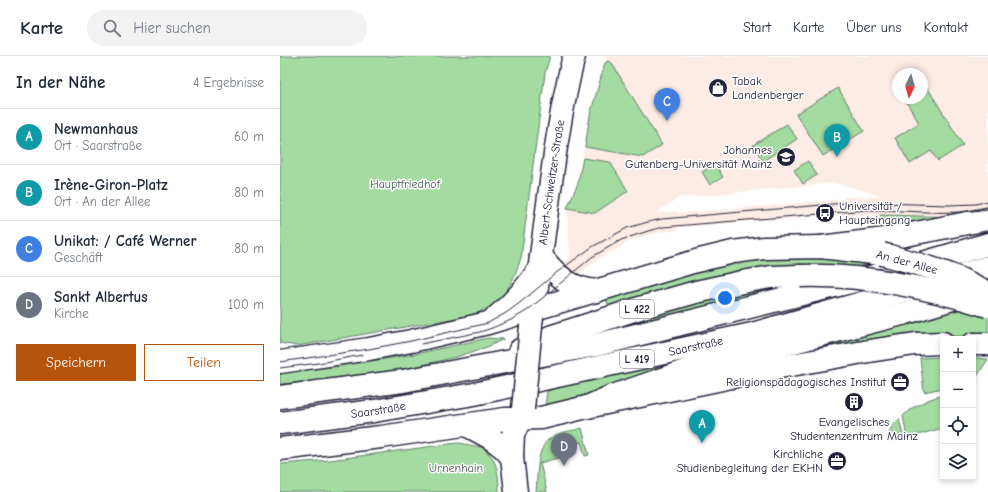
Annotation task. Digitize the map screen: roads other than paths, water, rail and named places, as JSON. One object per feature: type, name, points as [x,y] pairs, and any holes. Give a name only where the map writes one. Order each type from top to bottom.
[{"type":"main road","name":"Albert-Schweitzer-Straße","points":[[521,414],[552,168],[567,82],[574,56]]},
{"type":"main road","points":[[280,362],[369,349],[488,323],[532,318],[597,291],[696,260],[733,252],[764,248],[821,247],[885,239],[988,219]]},
{"type":"main road","name":"Saarstraße","points":[[280,397],[403,381],[596,345],[895,272],[988,244]]},
{"type":"main road","name":"An der Allee","points":[[821,247],[882,254],[926,266],[949,274],[988,293]]},
{"type":"main road","points":[[488,323],[516,300],[528,286],[540,263],[572,285],[597,291]]},
{"type":"main road","name":"Saarstraße","points":[[280,423],[374,411],[474,394],[752,334],[988,267]]},
{"type":"main road","name":"L 422","points":[[481,366],[550,337],[651,305],[696,292],[771,277],[821,275],[891,282],[936,291],[988,306]]},
{"type":"main road","name":"L 419","points":[[588,406],[697,367],[906,313],[988,288]]},
{"type":"main road","points":[[280,449],[375,438],[466,425],[505,419],[521,414],[541,418],[588,406],[780,367],[916,344],[940,343]]},
{"type":"main road","points":[[976,344],[988,344]]},
{"type":"main road","points":[[516,492],[512,457],[513,435],[521,414]]},
{"type":"main road","points":[[516,492],[525,458],[527,434],[521,414]]},
{"type":"main road","points":[[466,425],[498,442],[512,457]]},
{"type":"tram line","points":[[280,362],[369,349],[488,323],[506,313],[556,273],[592,247],[627,228],[648,222],[662,219],[845,203],[949,205],[976,204],[988,201]]},
{"type":"tram line","points":[[421,344],[480,332],[511,320],[528,310],[592,257],[621,240],[663,227],[868,210],[958,212],[988,209]]},
{"type":"tram line","points":[[280,368],[362,355]]},
{"type":"place","name":"Tabak Landenberger","points":[[718,88]]},
{"type":"place","name":"Unikat: / Café Werner","points":[[667,121]]},
{"type":"place","name":"Johannes Gutenberg-Universität Mainz","points":[[786,157]]},
{"type":"place","name":"Irène-Giron-Platz","points":[[837,157]]},
{"type":"place","name":"Universität / Haupteingang","points":[[825,213]]},
{"type":"place","name":"Religionspädagogisches Institut","points":[[900,382]]},
{"type":"place","name":"Evangelisches Studentenzentrum Mainz","points":[[854,402]]},
{"type":"place","name":"Newmanhaus","points":[[702,443]]},
{"type":"place","name":"Kirchliche Studienbegleitung der EKHN","points":[[837,461]]},
{"type":"place","name":"Sankt Albertus","points":[[564,466]]},
{"type":"park label","name":"Hauptfriedhof","points":[[405,184]]},
{"type":"park label","name":"Urnenhain","points":[[456,468]]}]
